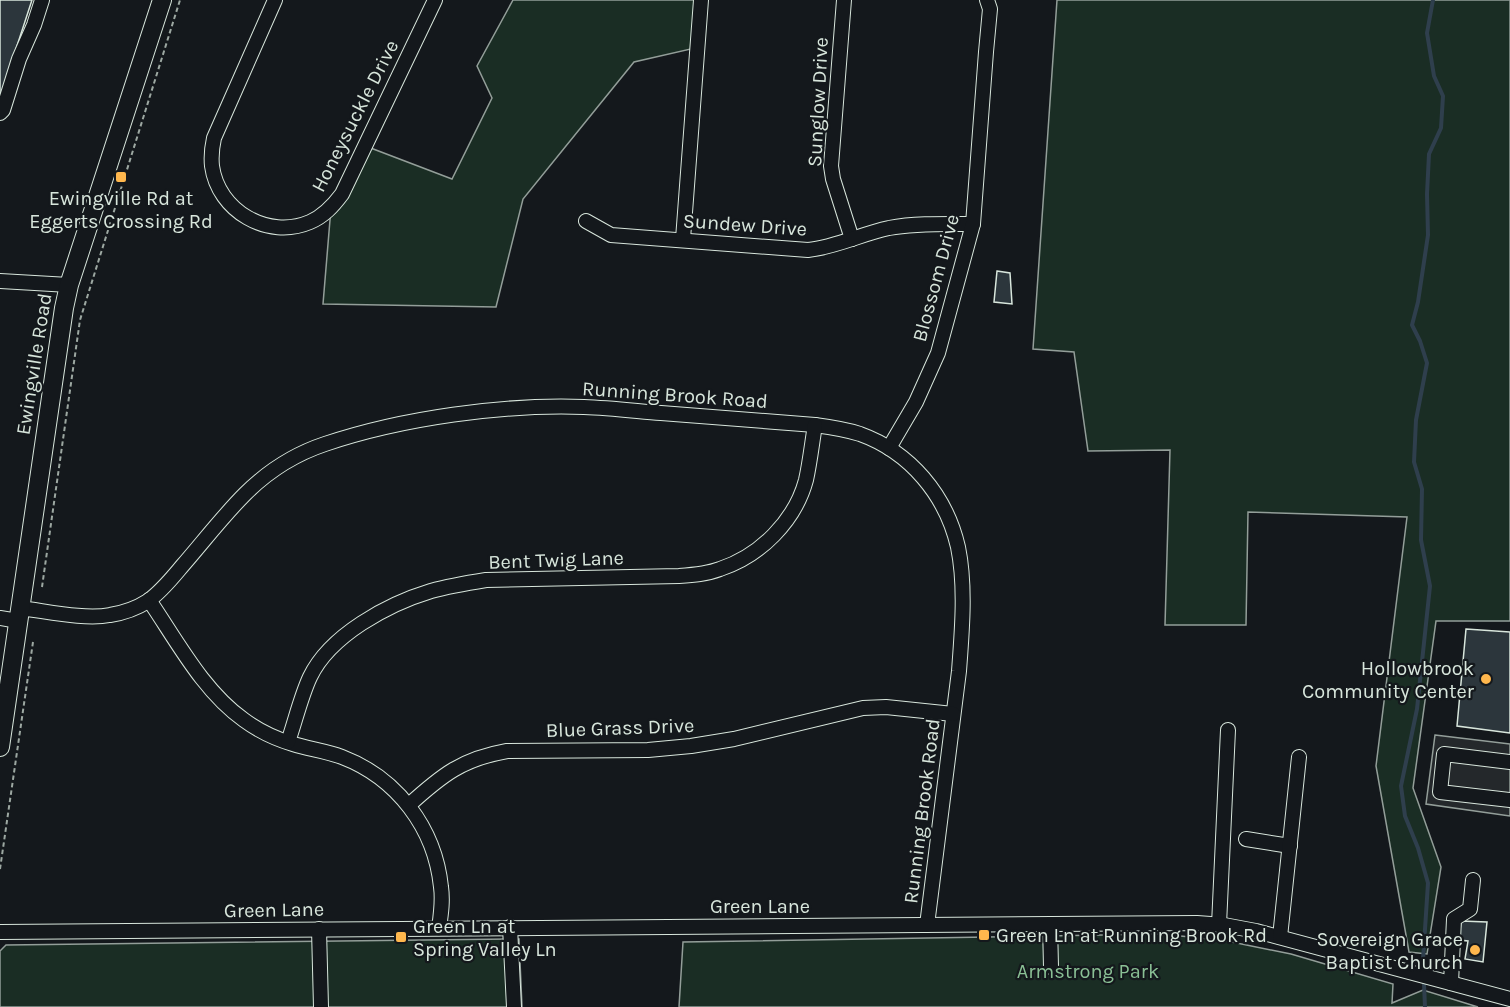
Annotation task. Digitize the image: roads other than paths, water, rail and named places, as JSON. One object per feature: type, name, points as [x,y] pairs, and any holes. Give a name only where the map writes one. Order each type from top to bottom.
[{"type":"main road","name":"Ewingville Road","points":[[0,747],[13,616],[64,308],[69,285],[162,0]]},
{"type":"street","points":[[0,113],[42,0]]},
{"type":"street","name":"Honeysuckle Drive","points":[[275,0],[214,138],[212,159],[215,179],[229,204],[252,221],[281,228],[310,222],[322,215],[342,194],[435,0]]},
{"type":"street","points":[[683,239],[701,0]]},
{"type":"street","name":"Sunglow Drive","points":[[844,0],[831,166],[852,239]]},
{"type":"street","name":"Blossom Drive","points":[[889,448],[916,402],[938,353],[973,224],[990,9],[987,0]]},
{"type":"street","name":"Sundew Drive","points":[[585,221],[611,235],[808,250],[823,248],[904,225],[973,224]]},
{"type":"street","points":[[0,281],[69,285]]},
{"type":"street","name":"Running Brook Road","points":[[13,616],[108,616],[125,612],[149,600],[161,590],[244,495],[280,465],[304,452],[326,444],[409,423],[465,413],[522,408],[585,407],[815,425],[858,433],[889,448],[918,471],[943,506],[952,525],[958,548],[962,636],[927,925]]},
{"type":"street","name":"Bent Twig Lane","points":[[288,742],[310,678],[332,646],[376,615],[405,601],[458,584],[486,580],[679,576],[720,569],[741,560],[759,549],[774,535],[799,499],[806,479],[815,425]]},
{"type":"street","points":[[149,600],[211,690],[245,721],[267,734],[288,742],[341,756],[360,765],[395,789],[422,825],[432,847],[441,888],[442,907],[439,928]]},
{"type":"street","name":"Blue Grass Drive","points":[[408,805],[446,773],[486,755],[507,751],[648,750],[691,746],[734,739],[863,708],[886,707],[953,714]]},
{"type":"street","points":[[1219,925],[1228,730]]},
{"type":"street","points":[[1510,762],[1444,754],[1440,792],[1510,800]]},
{"type":"street","points":[[1280,937],[1299,757]]},
{"type":"street","points":[[1246,839],[1290,846]]},
{"type":"street","points":[[1451,983],[1454,919],[1470,909],[1473,880]]},
{"type":"street","name":"Green Lane","points":[[0,932],[1197,923],[1256,931],[1510,999]]},
{"type":"street","points":[[1050,924],[1051,967]]},
{"type":"street","points":[[510,927],[514,1007]]},
{"type":"street","points":[[319,929],[321,1007]]},
{"type":"waterway","points":[[1425,1007],[1423,960],[1428,883],[1418,848],[1405,816],[1401,786],[1417,709],[1430,586],[1421,540],[1422,489],[1414,462],[1416,420],[1427,363],[1412,325],[1418,302],[1428,235],[1429,154],[1441,128],[1443,96],[1434,76],[1427,33],[1433,0]]},
{"type":"place","name":"Ewingville Rd at Eggerts Crossing Rd","points":[[121,177]]},
{"type":"place","name":"Hollowbrook Community Center","points":[[1486,679]]},
{"type":"place","name":"Green Ln at Running Brook Rd","points":[[984,935]]},
{"type":"place","name":"Green Ln at Spring Valley Ln","points":[[401,937]]},
{"type":"place","name":"Sovereign Grace Baptist Church","points":[[1475,950]]},
{"type":"park label","name":"Armstrong Park","points":[[1088,971]]}]
